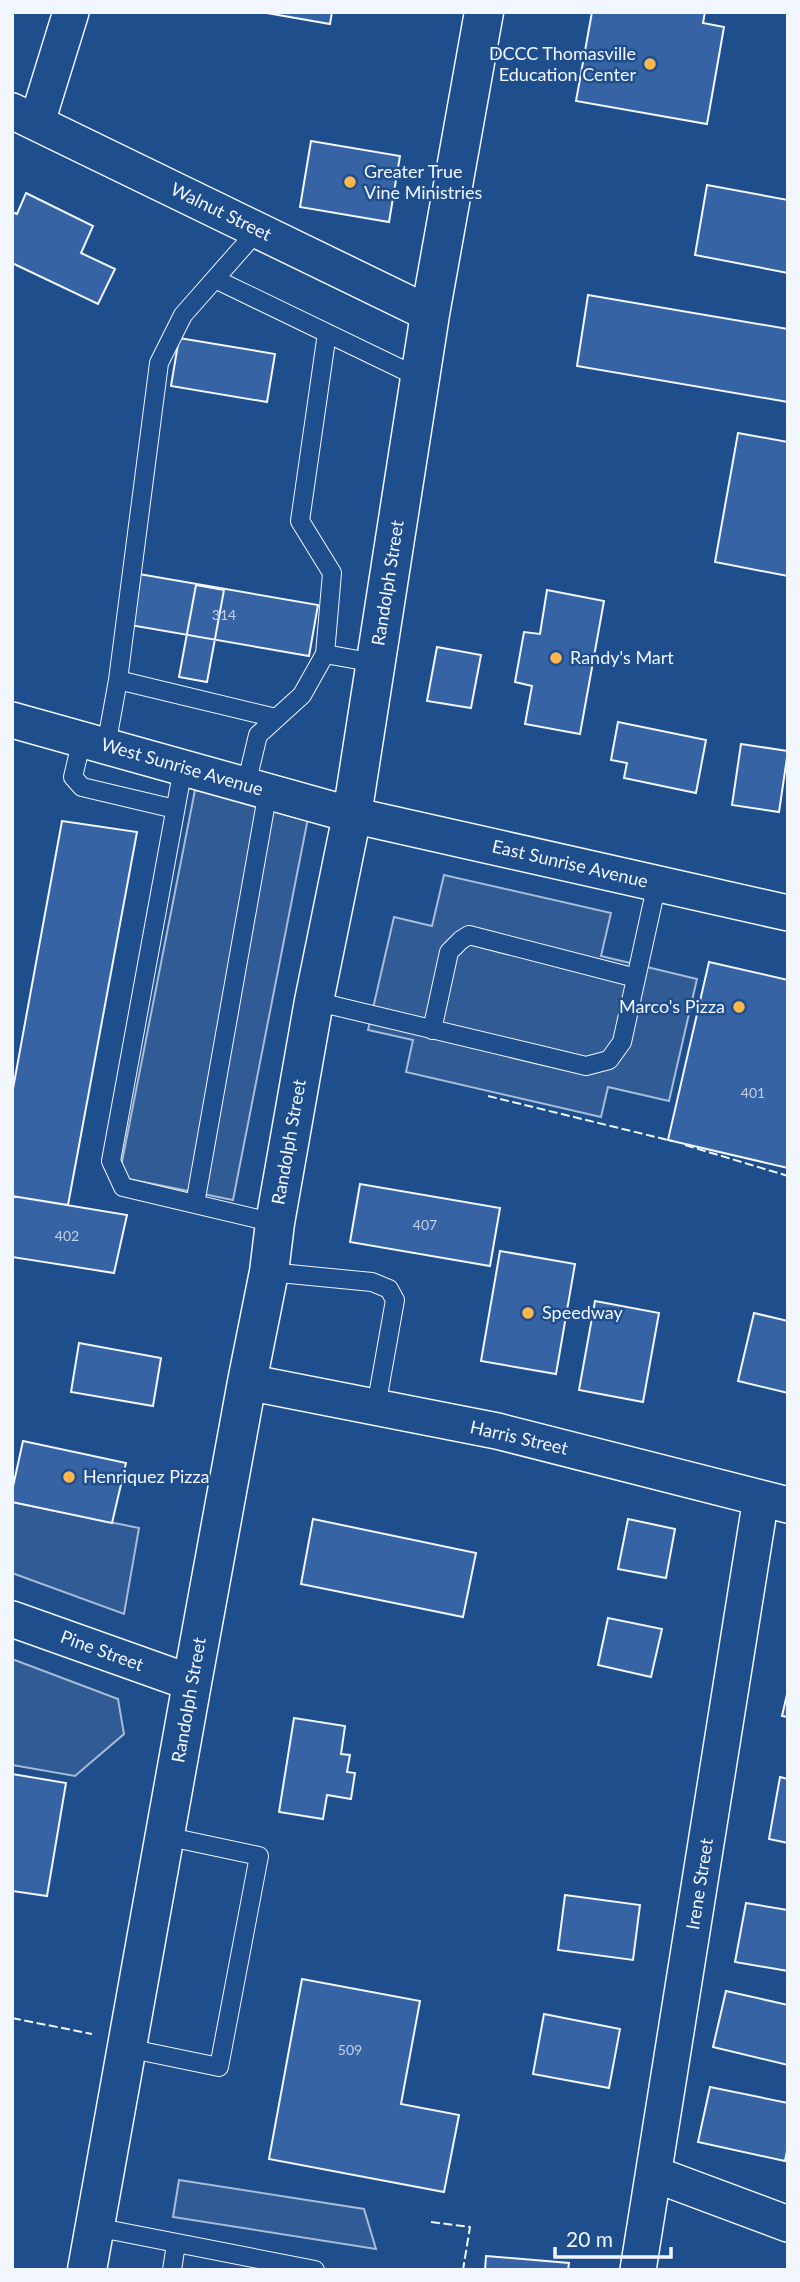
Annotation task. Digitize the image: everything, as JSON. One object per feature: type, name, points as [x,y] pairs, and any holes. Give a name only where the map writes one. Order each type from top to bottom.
[{"type":"main road","name":"Randolph Street","points":[[87,2270],[269,1272],[275,1223],[314,1002],[352,815],[430,314],[484,12]]},
{"type":"street","points":[[25,117],[71,12]]},
{"type":"street","name":"Walnut Street","points":[[25,117],[430,314]]},
{"type":"street","name":"West Sunrise Avenue","points":[[12,720],[352,815]]},
{"type":"street","name":"East Sunrise Avenue","points":[[352,815],[788,913]]},
{"type":"street","name":"Harris Street","points":[[247,1382],[497,1431],[774,1501]]},
{"type":"street","name":"Irene Street","points":[[638,2270],[774,1501]]},
{"type":"street","name":"Pine Street","points":[[12,1619],[192,1683]]},
{"type":"street","points":[[654,2174],[788,2224]]},
{"type":"lane","points":[[175,808],[82,787],[73,777],[94,743],[118,680],[159,363],[183,314],[258,230]]},
{"type":"lane","points":[[215,279],[420,378]]},
{"type":"lane","points":[[195,1204],[257,788],[258,735],[302,695],[325,654],[332,573],[300,521],[327,333]]},
{"type":"lane","points":[[325,654],[375,663]]},
{"type":"lane","points":[[118,680],[276,718]]},
{"type":"lane","points":[[183,768],[111,1161],[123,1187],[275,1223]]},
{"type":"lane","points":[[314,1002],[586,1066],[608,1060],[622,1042],[657,883]]},
{"type":"lane","points":[[432,1030],[449,952],[469,935],[636,978]]},
{"type":"lane","points":[[269,1272],[372,1282],[389,1289],[395,1300],[376,1407]]},
{"type":"lane","points":[[127,2048],[219,2067],[259,1856],[165,1836]]},
{"type":"lane","points":[[95,2227],[315,2270]]},
{"type":"lane","points":[[172,2270],[176,2244]]},
{"type":"shaded area","points":[[195,790],[309,813],[233,1200],[119,1177]]},
{"type":"shaded area","points":[[444,875],[611,913],[601,956],[697,979],[669,1101],[608,1087],[601,1117],[406,1072],[413,1040],[368,1030],[394,917],[432,926]]},
{"type":"shaded area","points":[[12,1502],[139,1528],[124,1614],[12,1573]]},
{"type":"shaded area","points":[[12,1659],[118,1699],[124,1734],[75,1776],[12,1765]]},
{"type":"shaded area","points":[[179,2180],[364,2209],[376,2249],[173,2217]]},
{"type":"building","points":[[261,12],[332,12],[330,24]]},
{"type":"building","name":"DCCC Thomasville Education Center","points":[[592,12],[705,12],[703,23],[724,27],[707,124],[576,101]]},
{"type":"building","name":"Greater True Vine Ministries","points":[[311,141],[400,156],[389,222],[300,207]]},
{"type":"building","points":[[707,185],[788,200],[788,273],[695,255]]},
{"type":"building","points":[[26,193],[93,226],[81,253],[115,269],[98,304],[12,263],[12,212],[17,214]]},
{"type":"building","points":[[588,295],[788,329],[788,402],[577,366]]},
{"type":"building","points":[[179,338],[275,354],[267,402],[171,386]]},
{"type":"building","points":[[738,433],[788,442],[788,576],[715,562]]},
{"type":"building","points":[[139,574],[318,605],[309,656],[130,625]]},
{"type":"building","points":[[196,585],[224,590],[207,682],[179,677]]},
{"type":"building","name":"Randy's Mart","points":[[547,590],[604,601],[580,734],[525,724],[532,686],[515,682],[524,632],[540,634]]},
{"type":"building","points":[[437,647],[481,655],[471,708],[427,701]]},
{"type":"building","points":[[618,722],[706,740],[696,793],[624,778],[627,763],[611,760]]},
{"type":"building","points":[[741,744],[788,751],[779,812],[732,805]]},
{"type":"building","points":[[62,821],[137,832],[68,1205],[12,1196],[12,1094]]},
{"type":"building","points":[[709,962],[788,980],[788,1168],[668,1140]]},
{"type":"building","points":[[360,1184],[500,1208],[490,1266],[350,1242]]},
{"type":"building","points":[[12,1196],[127,1215],[114,1273],[12,1257]]},
{"type":"building","name":"Speedway","points":[[500,1251],[575,1264],[556,1374],[481,1361]]},
{"type":"building","points":[[595,1301],[659,1313],[643,1402],[579,1390]]},
{"type":"building","points":[[754,1313],[788,1321],[788,1393],[738,1381]]},
{"type":"building","points":[[79,1343],[161,1358],[153,1406],[71,1392]]},
{"type":"building","name":"Henriquez Pizza","points":[[23,1441],[126,1463],[112,1523],[12,1502]]},
{"type":"building","points":[[313,1519],[476,1553],[463,1617],[301,1584]]},
{"type":"building","points":[[628,1519],[675,1529],[666,1578],[618,1569]]},
{"type":"building","points":[[608,1618],[662,1629],[651,1677],[598,1665]]},
{"type":"building","points":[[788,1690],[788,1717],[782,1716]]},
{"type":"building","points":[[294,1718],[345,1726],[341,1754],[350,1755],[347,1772],[355,1773],[351,1799],[327,1795],[323,1819],[279,1812]]},
{"type":"building","points":[[12,1774],[66,1783],[47,1896],[12,1891]]},
{"type":"building","points":[[780,1777],[788,1779],[788,1843],[769,1839]]},
{"type":"building","points":[[565,1895],[640,1905],[633,1960],[558,1950]]},
{"type":"building","points":[[746,1903],[788,1910],[788,1971],[735,1962]]},
{"type":"building","points":[[302,1979],[420,2001],[401,2104],[459,2115],[444,2192],[269,2159]]},
{"type":"building","points":[[726,1991],[788,2005],[788,2065],[713,2047]]},
{"type":"building","points":[[544,2014],[620,2029],[609,2088],[533,2074]]},
{"type":"building","points":[[710,2087],[788,2103],[788,2146],[785,2161],[698,2142]]},
{"type":"building","points":[[486,2256],[569,2263],[568,2270],[485,2270]]},
{"type":"fence","points":[[488,1096],[672,1141]]},
{"type":"fence","points":[[685,1145],[788,1176]]},
{"type":"fence","points":[[12,2018],[92,2034]]},
{"type":"fence","points":[[431,2222],[470,2227],[463,2270]]},
{"type":"place","name":"DCCC Thomasville Education Center","points":[[650,64]]},
{"type":"place","name":"Greater True Vine Ministries","points":[[350,182]]},
{"type":"place","name":"Randy's Mart","points":[[556,658]]},
{"type":"place","name":"Marco's Pizza","points":[[739,1007]]},
{"type":"place","name":"Speedway","points":[[528,1313]]},
{"type":"place","name":"Henriquez Pizza","points":[[69,1477]]}]
